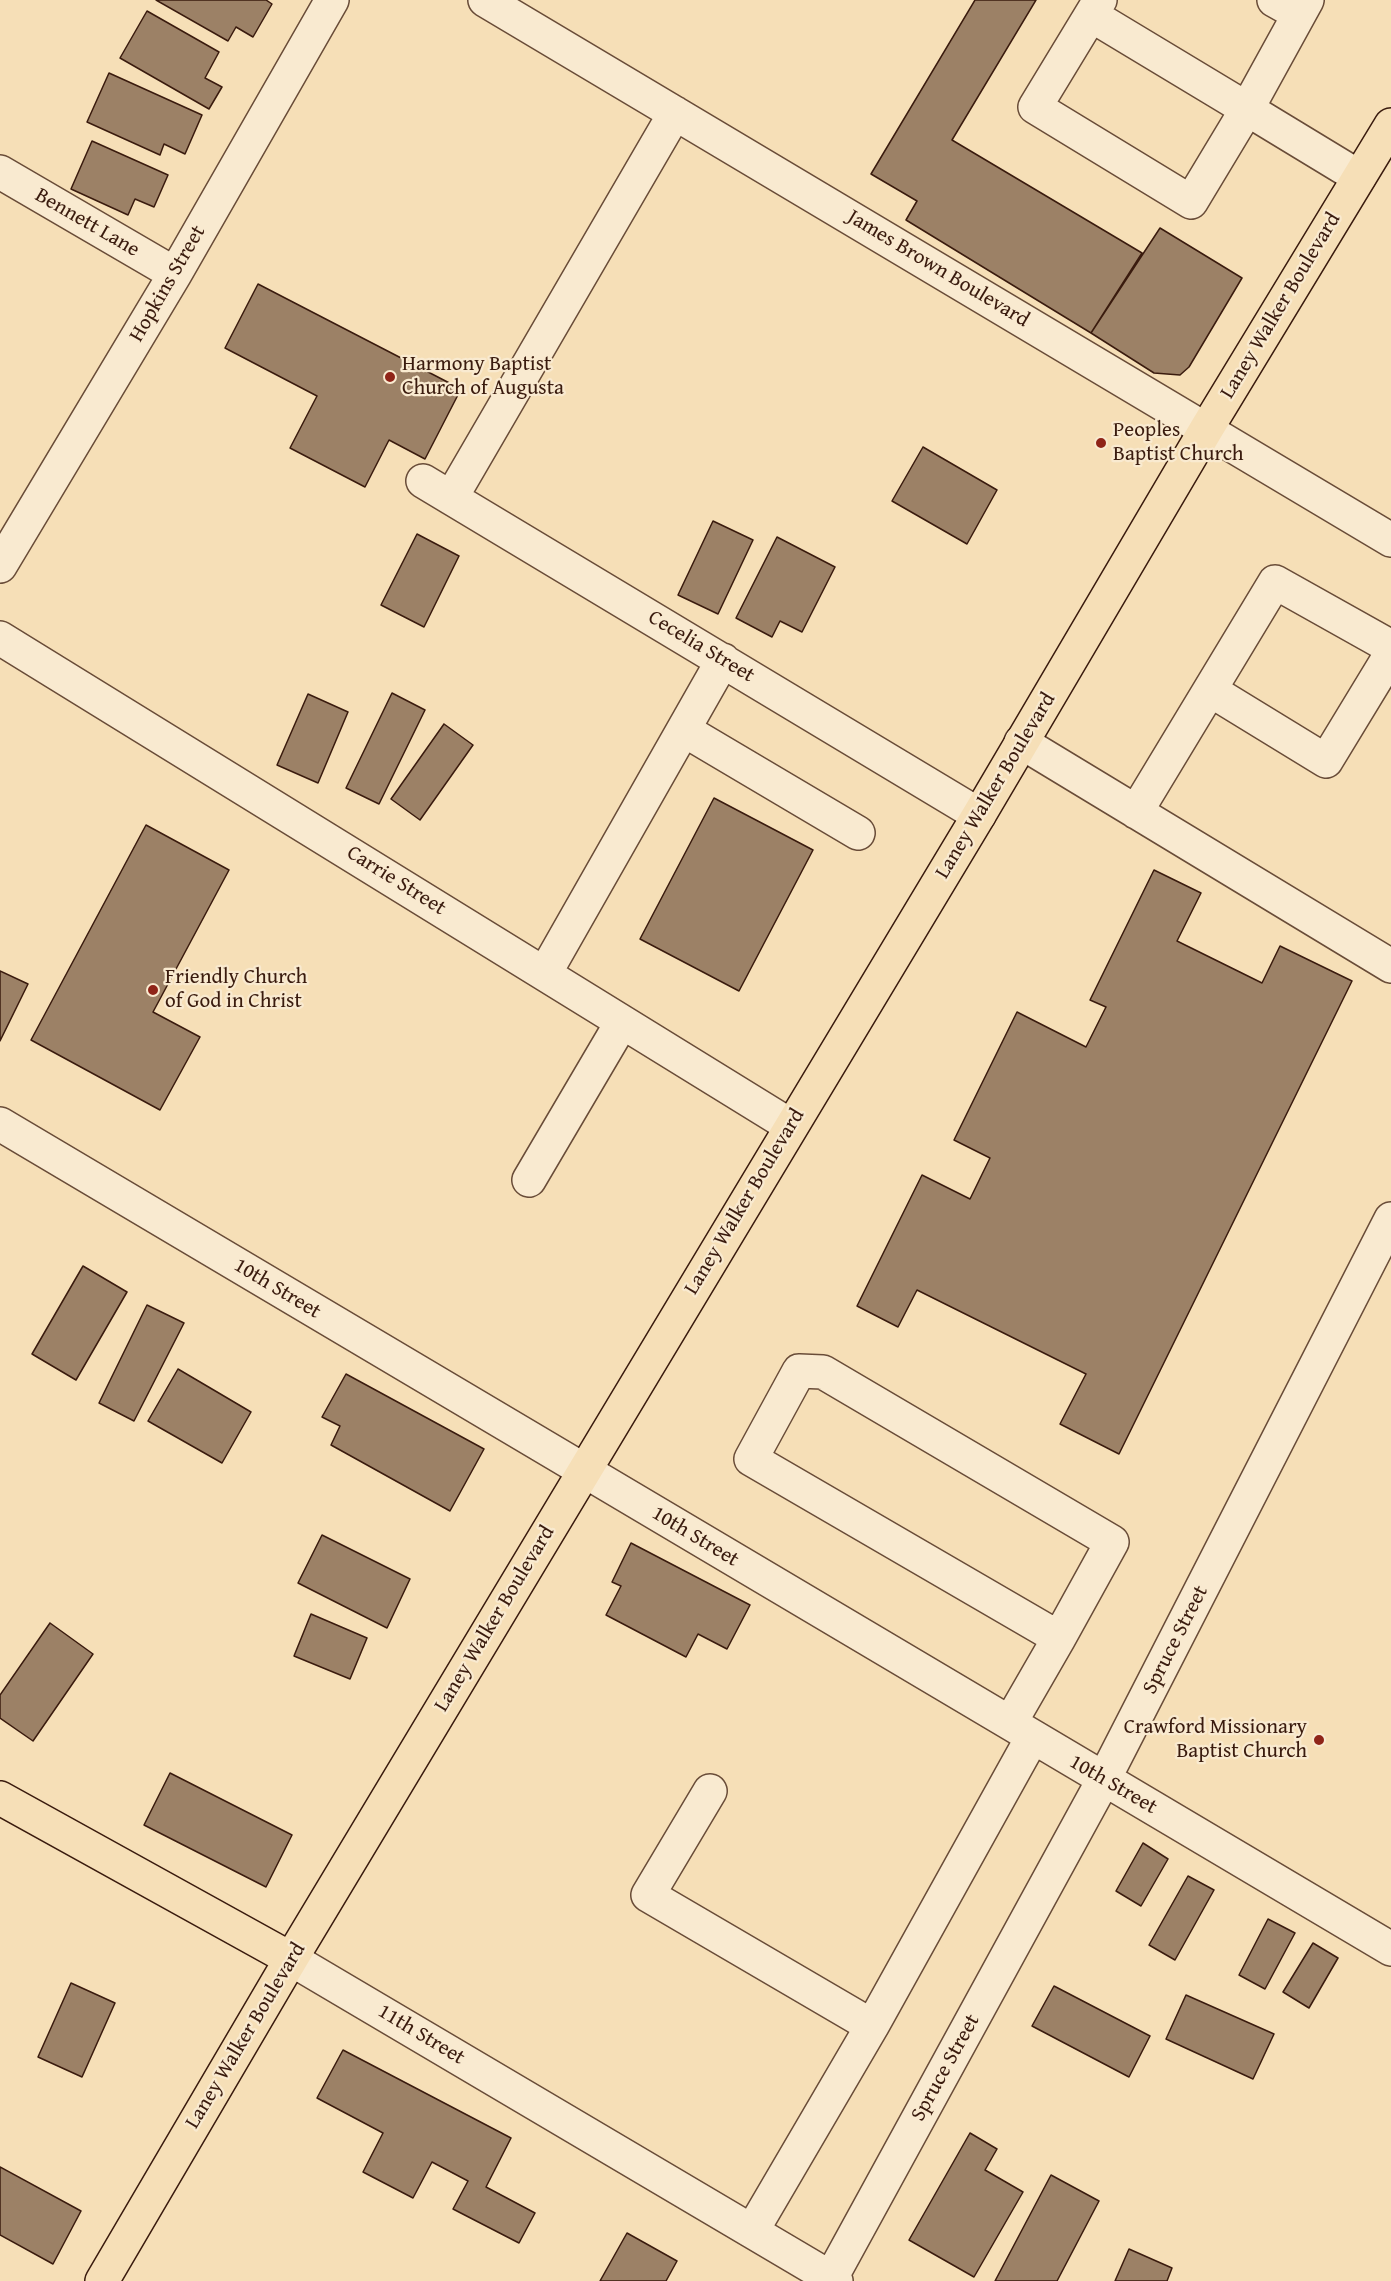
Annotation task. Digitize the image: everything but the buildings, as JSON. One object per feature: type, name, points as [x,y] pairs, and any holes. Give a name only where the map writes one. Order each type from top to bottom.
[{"type":"main road","name":"Laney Walker Boulevard","points":[[106,2280],[291,1959],[979,815],[1207,428],[1391,125]]},
{"type":"main road","name":"11th Street","points":[[0,1798],[291,1959]]},
{"type":"street","name":"Hopkins Street","points":[[0,566],[175,274],[333,0]]},
{"type":"street","name":"James Brown Boulevard","points":[[485,0],[1207,428],[1391,540]]},
{"type":"street","points":[[1294,5],[1246,109],[1191,202],[1035,107],[1095,7],[1246,109],[1359,177]]},
{"type":"street","points":[[451,498],[675,113]]},
{"type":"street","name":"Bennett Lane","points":[[0,172],[175,274]]},
{"type":"street","name":"Cecelia Street","points":[[423,481],[979,815]]},
{"type":"street","points":[[1136,812],[1275,582],[1391,647]]},
{"type":"street","name":"Carrie Street","points":[[0,638],[791,1126]]},
{"type":"street","points":[[1210,690],[1326,761],[1391,654]]},
{"type":"street","points":[[545,973],[723,660]]},
{"type":"street","points":[[684,730],[858,833]]},
{"type":"street","points":[[1021,742],[1391,966]]},
{"type":"street","points":[[529,1180],[622,1022]]},
{"type":"street","name":"10th Street","points":[[0,1124],[1391,1949]]},
{"type":"street","name":"Spruce Street","points":[[833,2280],[1104,1779],[1391,1219]]},
{"type":"street","points":[[752,2231],[872,2026],[1021,1730],[1059,1638],[1112,1542],[823,1372],[799,1371],[751,1459],[1059,1638]]},
{"type":"street","points":[[710,1791],[648,1895],[872,2026]]},
{"type":"street","name":"11th Street","points":[[291,1959],[833,2280]]},
{"type":"place","name":"Harmony Baptist Church of Augusta","points":[[390,377]]},
{"type":"place","name":"Peoples Baptist Church","points":[[1101,443]]},
{"type":"place","name":"Friendly Church of God in Christ","points":[[153,990]]},
{"type":"place","name":"Crawford Missionary Baptist Church","points":[[1319,1740]]}]
